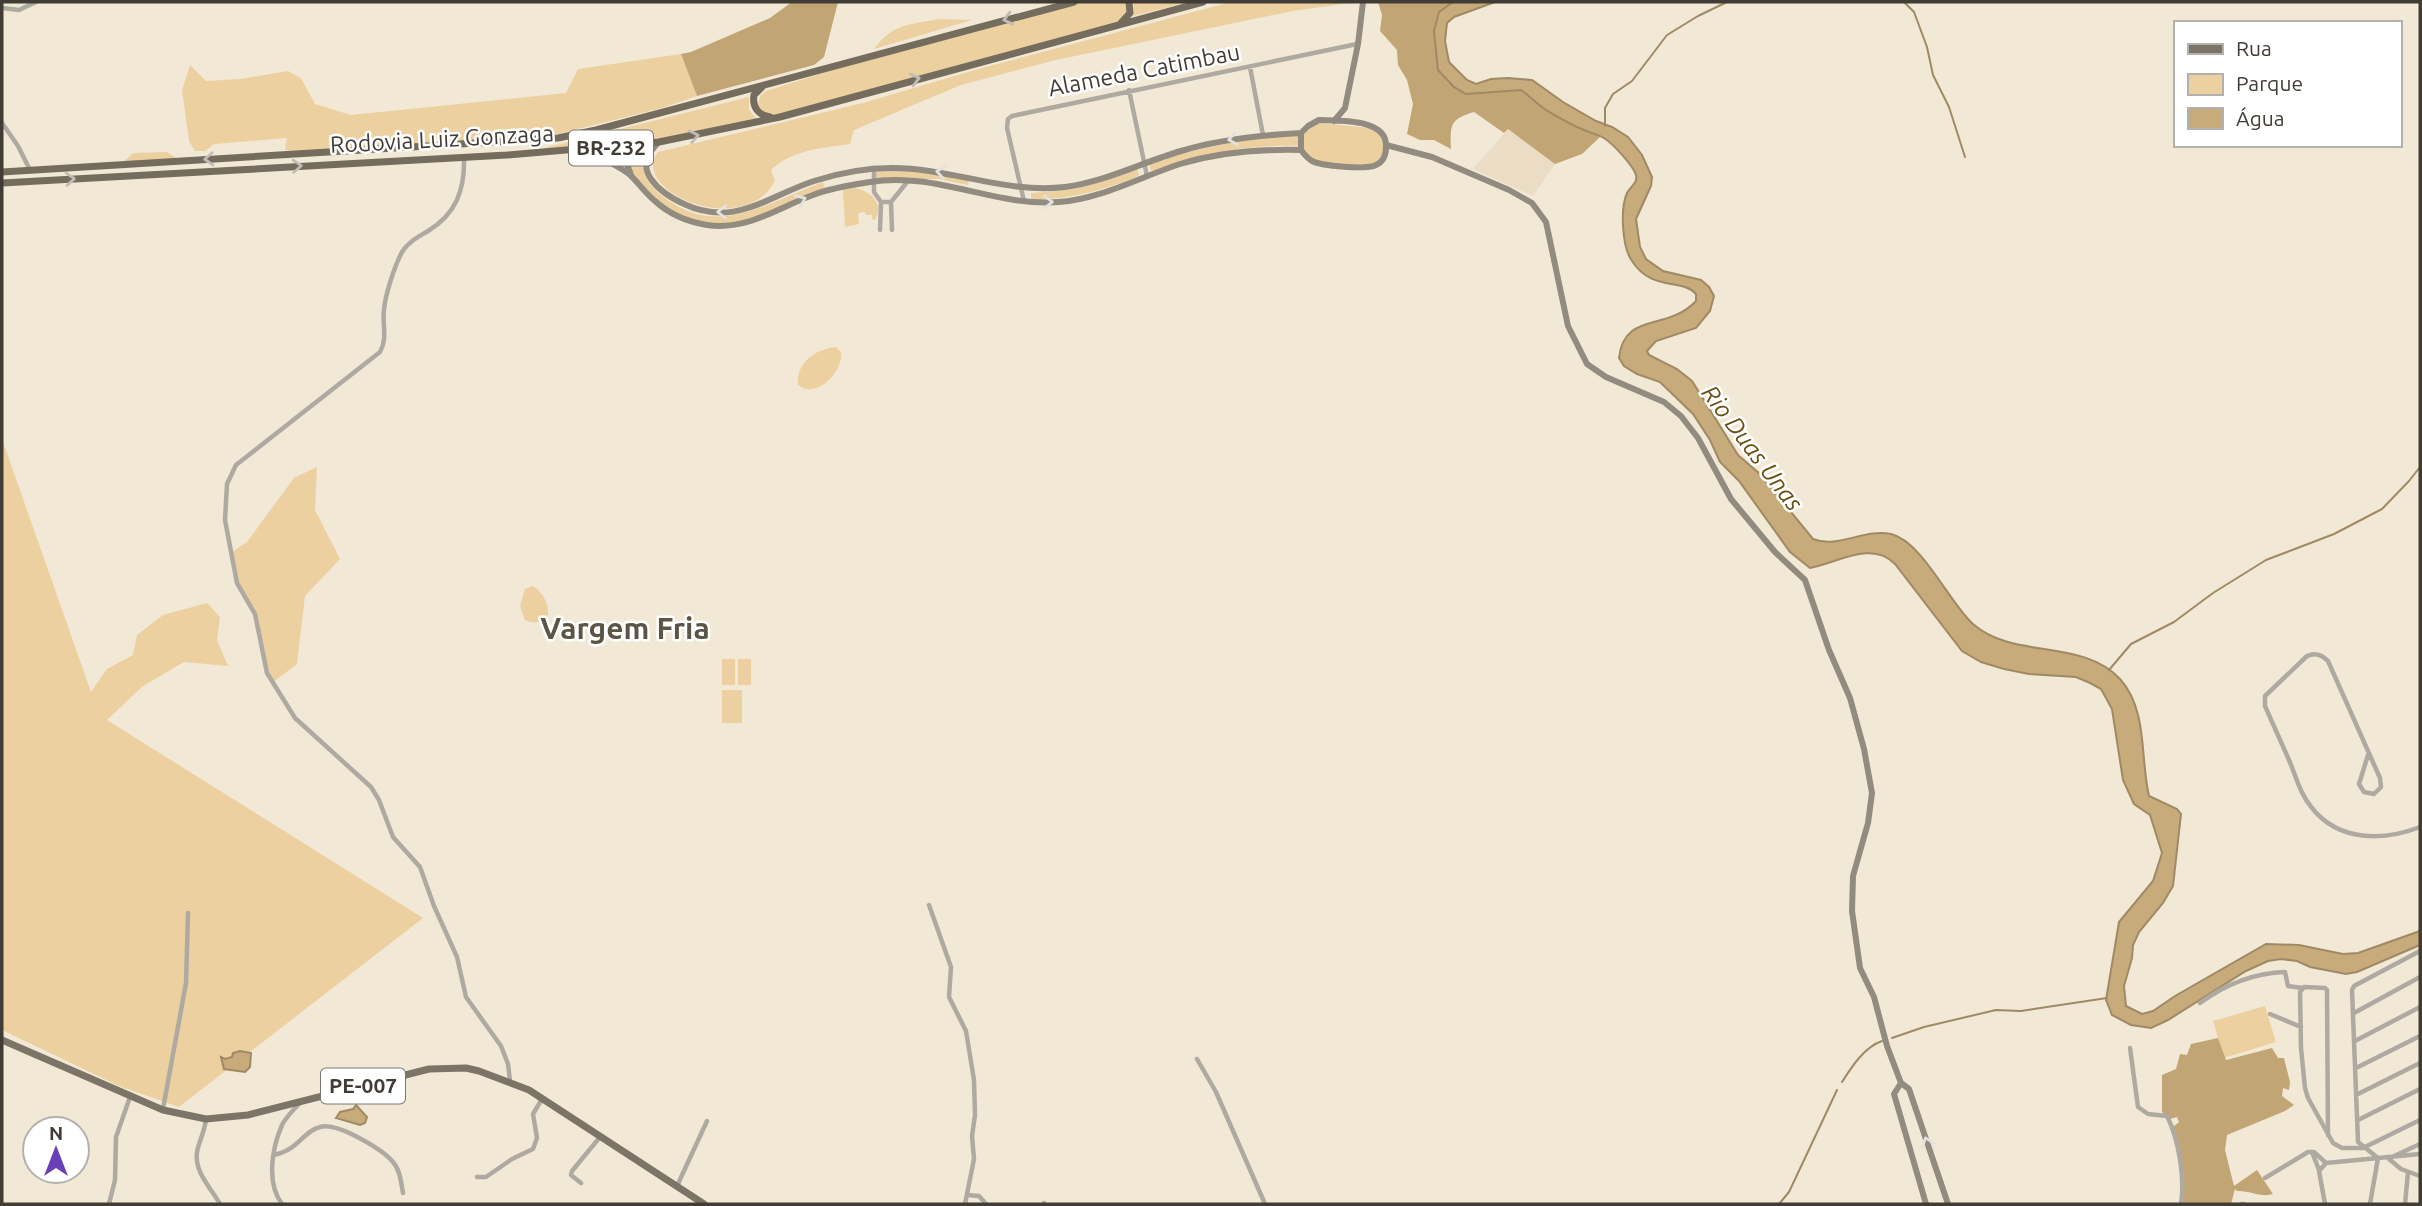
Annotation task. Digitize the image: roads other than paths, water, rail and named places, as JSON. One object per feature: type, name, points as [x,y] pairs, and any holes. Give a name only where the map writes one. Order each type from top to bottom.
[{"type":"highway","name":"Rodovia Luiz Gonzaga","points":[[2,172],[558,138],[1074,2]]},
{"type":"highway","points":[[1116,26],[1128,16],[1129,2]]},
{"type":"highway","name":"Rodovia Luiz Gonzaga","points":[[2,183],[582,150],[659,142],[780,117],[1203,2]]},
{"type":"highway","points":[[772,83],[756,90],[754,105],[764,116],[780,117]]},
{"type":"main road","points":[[1334,121],[1345,108],[1358,44],[1363,2]]},
{"type":"main road","points":[[1345,108],[1354,123]]},
{"type":"main road","points":[[582,150],[632,177],[656,202],[670,212],[688,221],[724,226],[762,218],[829,190],[874,181],[938,183],[1000,199],[1056,202],[1085,198],[1182,164],[1235,152],[1301,149],[1315,162],[1367,168],[1380,162],[1386,145],[1385,137],[1377,128],[1319,120],[1301,133],[1263,135],[1201,145],[1084,184],[1023,188],[919,169],[874,169],[826,177],[784,192],[754,208],[730,213],[690,207],[672,199],[651,180],[639,156],[629,158],[626,164],[632,177]]},
{"type":"main road","points":[[1301,133],[1301,149]]},
{"type":"main road","points":[[645,164],[651,150],[659,142]]},
{"type":"main road","points":[[1386,145],[1432,157],[1509,190],[1532,203],[1546,222],[1568,326],[1587,365],[1606,377],[1664,402],[1681,416],[1698,438],[1731,499],[1775,552],[1805,580],[1829,650],[1850,698],[1864,749],[1872,793],[1868,823],[1853,876],[1852,911],[1860,968],[1874,997],[1886,1046],[1901,1083],[1909,1089],[1948,1204]]},
{"type":"main road","name":"PE-007","points":[[2,1040],[163,1110],[206,1119],[248,1115],[429,1069],[466,1068],[510,1081],[542,1099],[704,1204]]},
{"type":"main road","points":[[1901,1083],[1894,1094],[1926,1204]]},
{"type":"street","points":[[2,8],[19,10],[36,2]]},
{"type":"street","name":"Alameda Catimbau","points":[[1023,188],[1007,128],[1007,119],[1016,114],[1358,44]]},
{"type":"street","points":[[1250,67],[1263,135]]},
{"type":"street","points":[[1129,90],[1147,176]]},
{"type":"street","points":[[2,123],[30,170]]},
{"type":"street","points":[[464,157],[464,179],[456,203],[440,223],[410,243],[401,254],[385,302],[384,342],[380,352],[236,465],[227,484],[225,520],[237,583],[254,609],[267,673],[295,718],[371,787],[393,837],[420,867],[457,957],[466,997],[501,1046],[508,1064],[510,1081]]},
{"type":"street","points":[[874,169],[874,192]]},
{"type":"street","points":[[826,177],[829,190]]},
{"type":"street","points":[[969,190],[973,178]]},
{"type":"street","points":[[892,230],[891,202],[909,181]]},
{"type":"street","points":[[852,185],[864,186],[874,192],[881,202],[880,227],[891,223]]},
{"type":"street","points":[[1023,188],[1024,202]]},
{"type":"street","points":[[881,202],[891,202]]},
{"type":"street","points":[[2368,755],[2359,784],[2364,792],[2374,794],[2382,783],[2331,668],[2323,656],[2307,656],[2265,696],[2265,706],[2300,789],[2321,818],[2336,827],[2362,836],[2393,836],[2420,827]]},
{"type":"street","points":[[929,905],[951,967],[949,997],[966,1031],[974,1080],[974,1158],[964,1204]]},
{"type":"street","points":[[163,1110],[186,983],[188,913]]},
{"type":"street","points":[[2378,1158],[2358,1142],[2352,990],[2354,986],[2420,951]]},
{"type":"street","points":[[2200,1003],[2221,988],[2246,978],[2285,972],[2288,986],[2327,990],[2328,1135]]},
{"type":"street","points":[[2354,1013],[2420,977]]},
{"type":"street","points":[[2303,988],[2301,1027],[2306,1093],[2333,1143],[2339,1147],[2363,1148],[2420,1120]]},
{"type":"street","points":[[2356,1041],[2420,1007]]},
{"type":"street","points":[[2270,1014],[2301,1027]]},
{"type":"street","points":[[2356,1068],[2420,1035]]},
{"type":"street","points":[[2130,1048],[2138,1107],[2148,1114],[2167,1116],[2171,1126],[2183,1175],[2181,1204]]},
{"type":"street","points":[[1197,1059],[1216,1092],[1265,1204]]},
{"type":"street","points":[[2356,1095],[2420,1063]]},
{"type":"street","points":[[2358,1120],[2420,1090]]},
{"type":"street","points":[[109,1204],[115,1180],[116,1137],[130,1097]]},
{"type":"street","points":[[477,1177],[486,1177],[512,1159],[533,1149],[537,1138],[533,1114],[542,1099]]},
{"type":"street","points":[[282,1204],[272,1183],[274,1155],[282,1125],[302,1100]]},
{"type":"street","points":[[206,1119],[197,1150],[197,1165],[220,1204]]},
{"type":"street","points":[[676,1186],[707,1121]]},
{"type":"street","points":[[274,1155],[297,1146],[319,1127],[338,1128],[392,1160],[399,1174],[403,1193]]},
{"type":"street","points":[[581,1183],[571,1175],[572,1171],[600,1137]]},
{"type":"street","points":[[2388,1158],[2420,1144]]},
{"type":"street","points":[[2311,1151],[2326,1163]]},
{"type":"street","points":[[2311,1151],[2319,1171],[2325,1204]]},
{"type":"street","points":[[2265,1178],[2311,1151]]},
{"type":"street","points":[[2319,1171],[2326,1163],[2420,1154]]},
{"type":"street","points":[[2370,1204],[2378,1158]]},
{"type":"street","points":[[2388,1158],[2407,1172],[2420,1176]]},
{"type":"street","points":[[2405,1204],[2407,1172]]},
{"type":"street","points":[[967,1195],[979,1196],[986,1204]]},
{"type":"water","name":"Rio Duas Unas","points":[[1453,2],[1495,2],[1454,17],[1447,23],[1445,41],[1449,62],[1467,80],[1476,84],[1491,79],[1532,80],[1563,102],[1628,137],[1642,155],[1652,177],[1651,186],[1636,219],[1640,247],[1646,259],[1663,271],[1701,280],[1714,296],[1710,311],[1696,328],[1656,341],[1647,351],[1649,355],[1677,369],[1692,381],[1738,455],[1760,474],[1813,539],[1832,542],[1881,533],[1902,539],[1925,560],[1973,624],[2008,642],[2087,658],[2104,666],[2120,679],[2129,691],[2142,735],[2149,796],[2177,809],[2181,814],[2173,886],[2139,932],[2133,945],[2124,986],[2126,1006],[2142,1014],[2153,1011],[2266,944],[2299,945],[2343,954],[2358,953],[2420,931],[2420,945],[2357,972],[2346,974],[2310,967],[2297,961],[2268,961],[2246,971],[2151,1028],[2131,1025],[2112,1015],[2106,1000],[2119,922],[2153,881],[2162,853],[2150,815],[2134,804],[2123,780],[2112,709],[2101,689],[2076,677],[2029,674],[2004,669],[1981,662],[1962,651],[1895,564],[1886,557],[1865,553],[1810,568],[1790,552],[1739,481],[1720,462],[1693,414],[1660,382],[1637,374],[1624,366],[1619,358],[1623,343],[1638,327],[1672,316],[1696,301],[1696,294],[1690,289],[1648,277],[1640,271],[1629,255],[1624,238],[1623,208],[1627,193],[1636,180],[1634,171],[1604,138],[1574,126],[1543,108],[1521,90],[1466,94],[1454,87],[1438,70],[1434,31],[1439,12]]},
{"type":"water","points":[[233,1053],[251,1053],[250,1067],[245,1072],[224,1069],[221,1057],[232,1057]]},
{"type":"water","points":[[356,1105],[367,1117],[365,1123],[360,1125],[336,1118],[340,1112],[353,1109]]},
{"type":"waterway","points":[[1605,126],[1605,108],[1613,94],[1632,81],[1667,35],[1727,2]]},
{"type":"waterway","points":[[1904,2],[1914,12],[1927,47],[1933,75],[1949,107],[1965,157]]},
{"type":"waterway","points":[[2109,670],[2131,644],[2174,622],[2213,593],[2266,560],[2334,534],[2382,509],[2420,467]]},
{"type":"waterway","points":[[1892,1038],[1924,1027],[1996,1010],[2021,1011],[2107,998]]},
{"type":"waterway","points":[[1842,1082],[1864,1053],[1882,1041]]},
{"type":"waterway","points":[[1779,1204],[1789,1192],[1837,1090]]},
{"type":"district","name":"Vargem Fria","points":[[625,629]]}]
